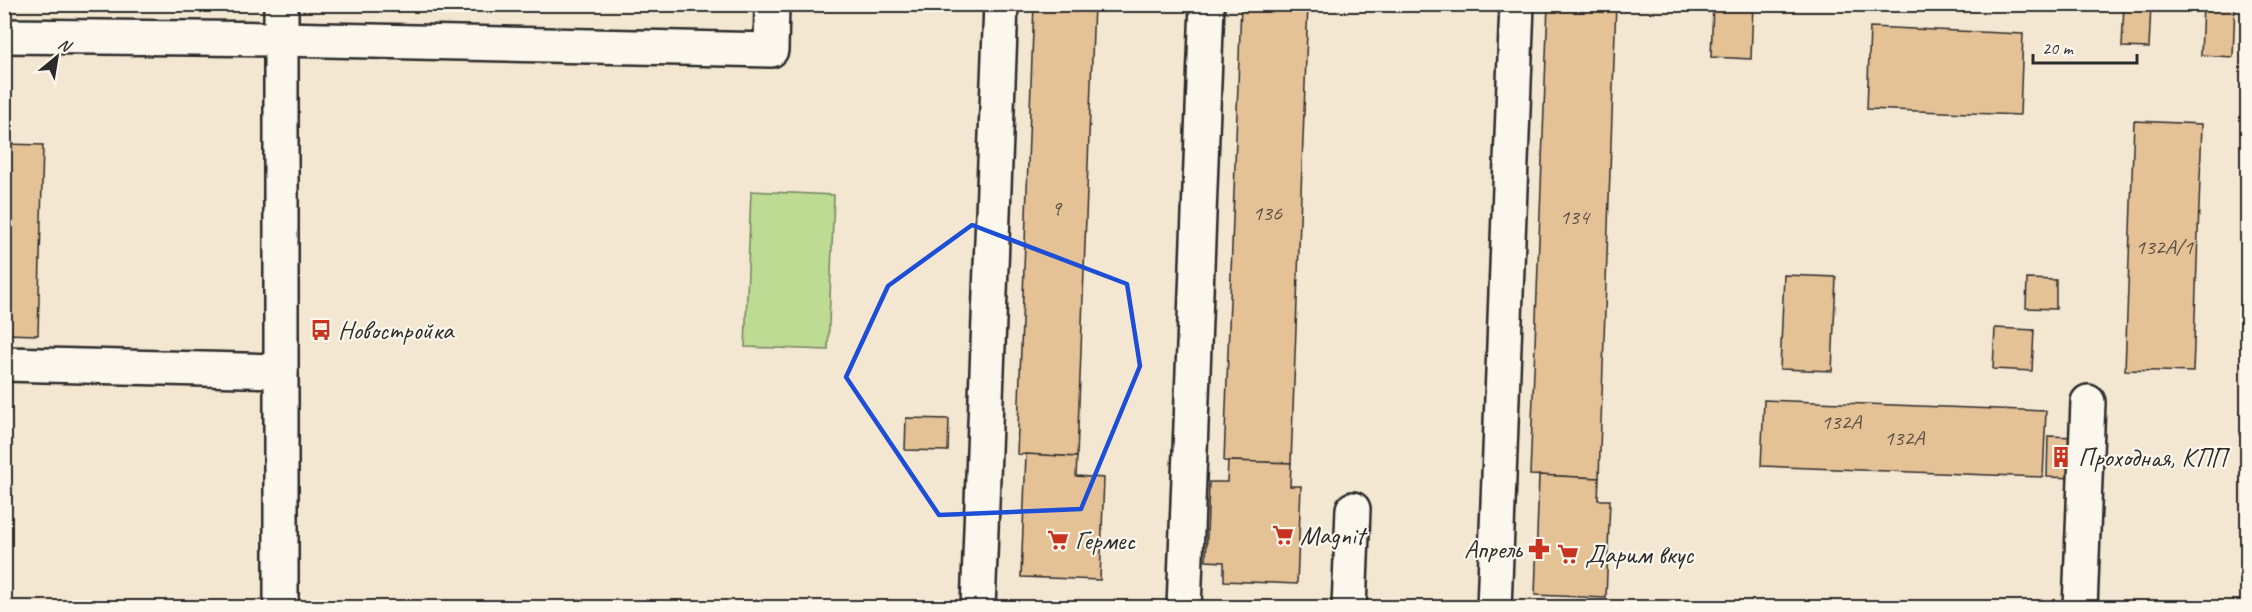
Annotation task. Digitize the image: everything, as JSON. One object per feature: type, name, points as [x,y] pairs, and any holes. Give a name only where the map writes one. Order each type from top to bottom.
[{"type":"street","points":[[281,4],[281,600],[283,608]]},
{"type":"street","points":[[4,36],[281,39],[771,50],[772,4]]},
{"type":"street","points":[[978,608],[1001,4]]},
{"type":"street","points":[[1184,608],[1207,4]]},
{"type":"street","points":[[1494,608],[1516,4]]},
{"type":"street","points":[[4,364],[281,371]]},
{"type":"street","points":[[2080,608],[2088,402]]},
{"type":"street","points":[[1350,608],[1353,509]]},
{"type":"highlighted area","points":[[972,225],[1127,284],[1140,366],[1081,509],[939,515],[846,377],[888,286]]},
{"type":"green space","points":[[751,191],[834,195],[828,350],[745,347]]},
{"type":"building","points":[[1034,4],[1094,4],[1077,457],[1017,454]]},
{"type":"building","points":[[1241,4],[1308,4],[1291,463],[1224,461]]},
{"type":"building","points":[[1548,4],[1616,4],[1599,478],[1530,475]]},
{"type":"building","points":[[1713,4],[1753,4],[1751,59],[1711,57]]},
{"type":"building","points":[[2124,4],[2151,4],[2149,48],[2122,47]]},
{"type":"building","points":[[2203,4],[2235,4],[2233,57],[2201,55]]},
{"type":"building","points":[[1870,27],[2023,34],[2020,115],[1867,109]]},
{"type":"building","points":[[2134,121],[2202,124],[2193,372],[2125,370]]},
{"type":"building","points":[[4,144],[43,145],[38,335],[4,334]]},
{"type":"building","points":[[1784,275],[1836,277],[1832,371],[1780,369]]},
{"type":"building","points":[[2027,279],[2056,280],[2056,309],[2026,308]]},
{"type":"building","points":[[1995,328],[2034,330],[2032,371],[1993,369]]},
{"type":"building","points":[[1764,400],[2046,411],[2043,477],[1761,466]]},
{"type":"building","points":[[906,418],[949,419],[948,451],[905,450]]},
{"type":"building","name":"Проходная, КПП","points":[[2048,436],[2075,437],[2074,478],[2047,477]]},
{"type":"building","points":[[1026,454],[1077,457],[1076,476],[1104,478],[1100,580],[1021,577]]},
{"type":"building","points":[[1228,461],[1291,463],[1290,486],[1301,486],[1297,584],[1224,581],[1224,562],[1206,561],[1209,482],[1227,482]]},
{"type":"building","points":[[1539,475],[1599,478],[1598,500],[1610,500],[1606,598],[1535,595]]},
{"type":"place","name":"Новостройка","points":[[321,330]]},
{"type":"place","name":"Проходная, КПП","points":[[2061,457]]},
{"type":"place","name":"Magnit","points":[[1283,535]]},
{"type":"place","name":"Гермес","points":[[1058,540]]},
{"type":"place","name":"Апрель","points":[[1539,549]]},
{"type":"place","name":"Дарим вкус","points":[[1568,554]]}]
